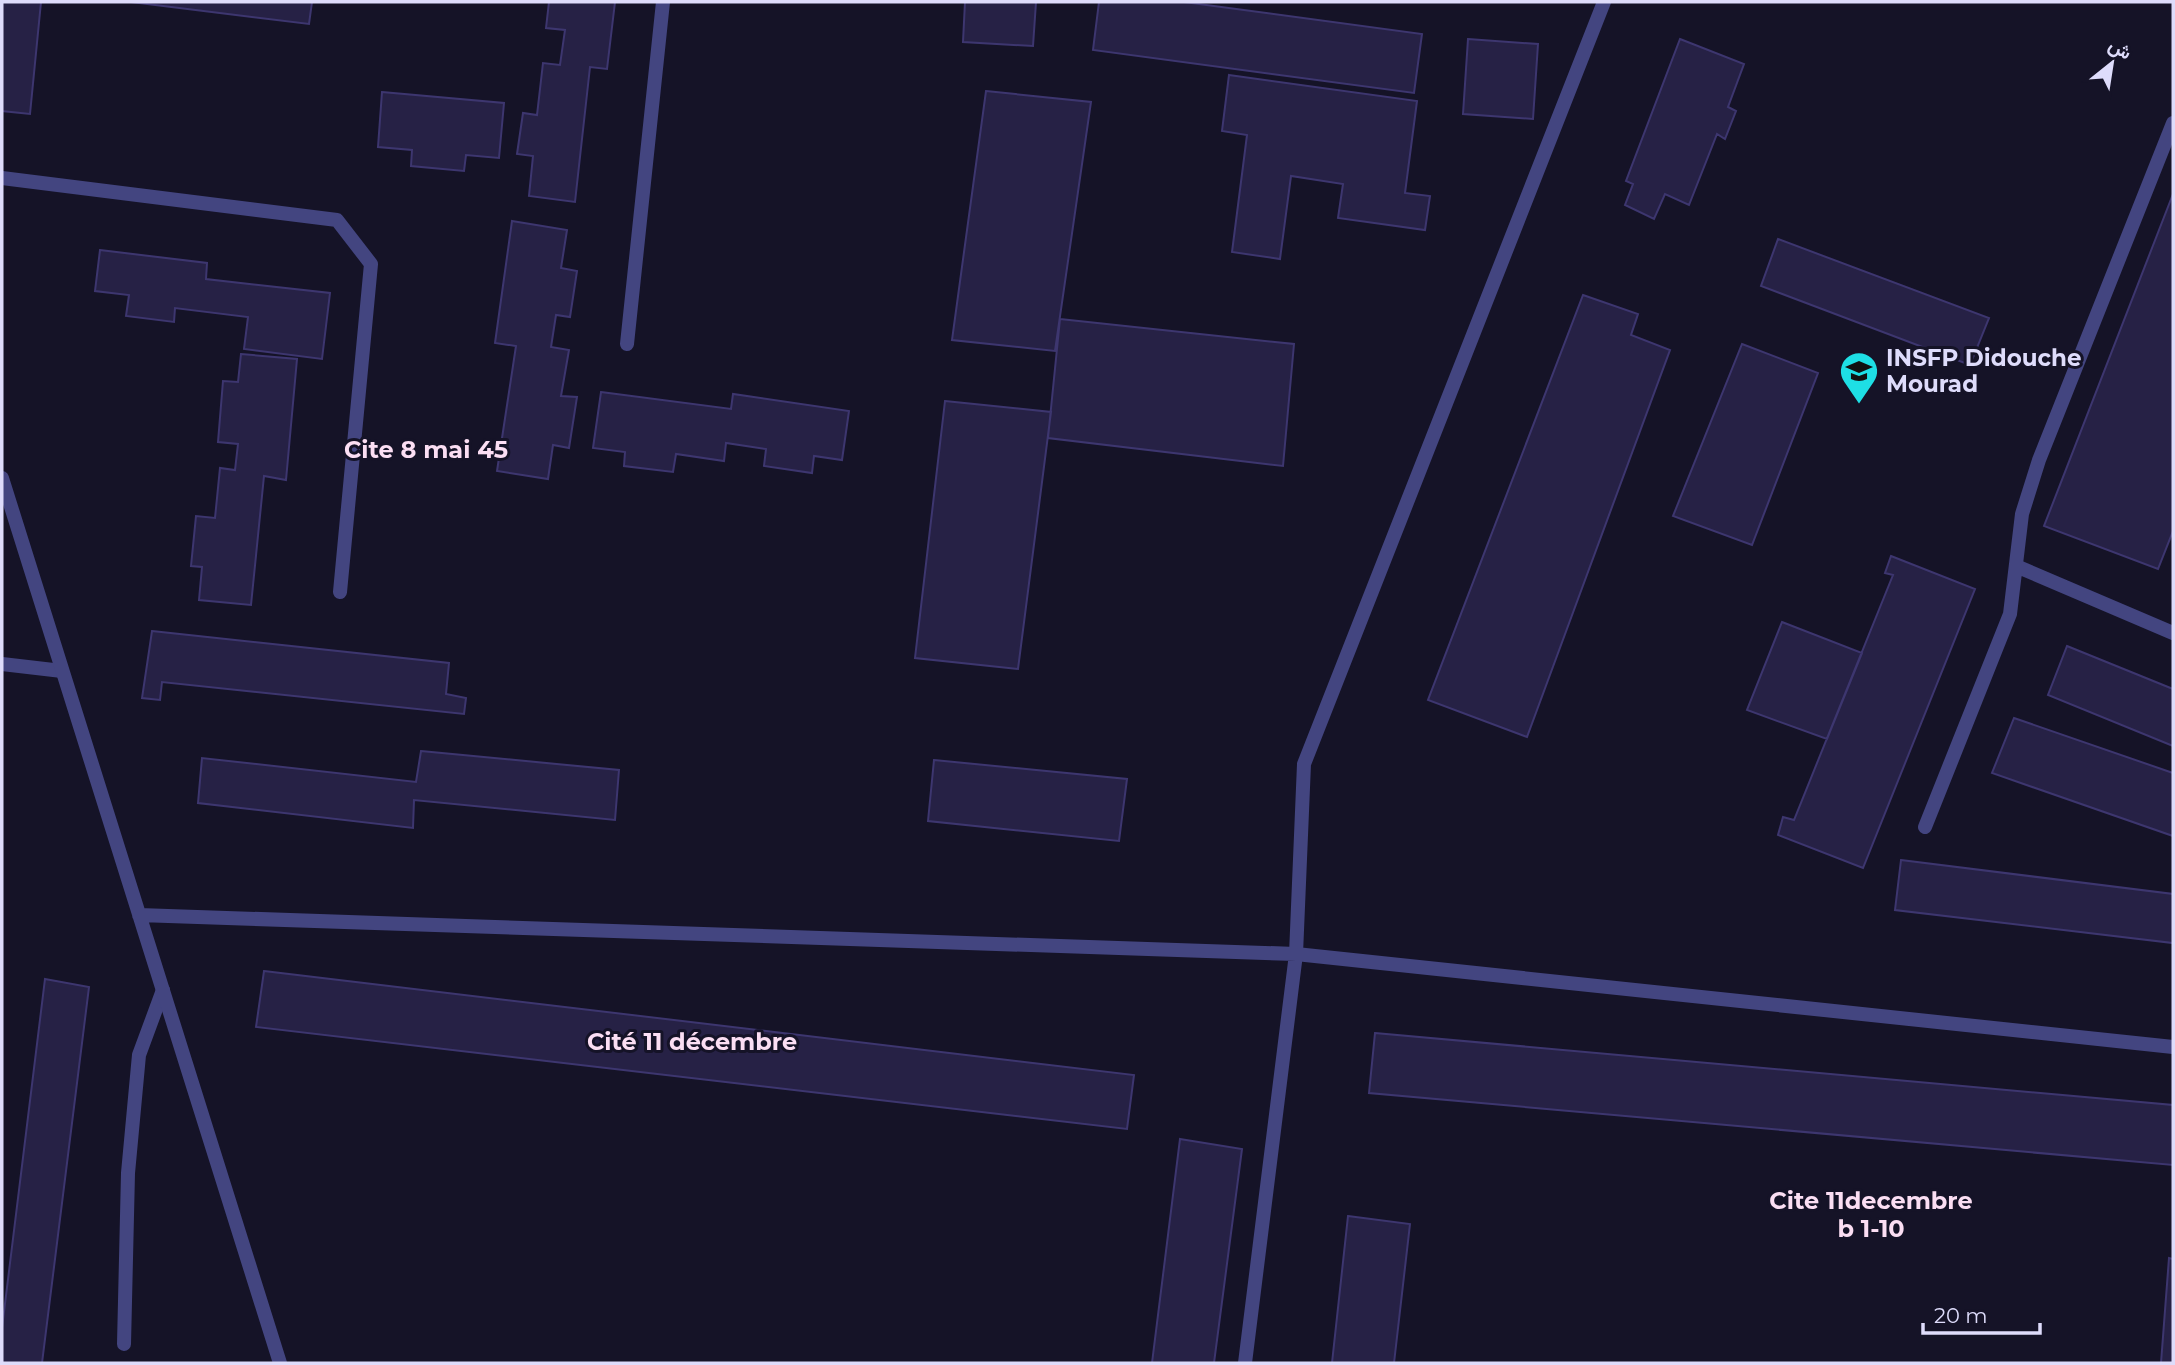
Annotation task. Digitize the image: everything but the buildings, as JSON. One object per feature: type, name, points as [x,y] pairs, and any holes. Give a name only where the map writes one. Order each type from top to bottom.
[{"type":"street","points":[[626,344],[663,2]]},
{"type":"street","points":[[1245,1363],[1296,954],[1304,764],[1604,2]]},
{"type":"street","points":[[1925,827],[2010,614],[2022,514],[2039,460],[2173,123]]},
{"type":"street","points":[[2,178],[337,220],[371,264],[340,592]]},
{"type":"street","points":[[2,478],[280,1363]]},
{"type":"street","points":[[2016,566],[2173,633]]},
{"type":"street","points":[[2,664],[62,670]]},
{"type":"street","points":[[139,915],[1296,954],[2173,1047]]},
{"type":"street","points":[[124,1343],[128,1173],[139,1055],[163,990]]},
{"type":"place","name":"INSFP Didouche Mourad","points":[[1859,405]]},
{"type":"district","name":"Cite 8 mai 45","points":[[426,449]]},
{"type":"district","name":"Cité 11 décembre","points":[[692,1041]]},
{"type":"district","name":"Cite 11decembre b 1-10","points":[[1871,1214]]}]
